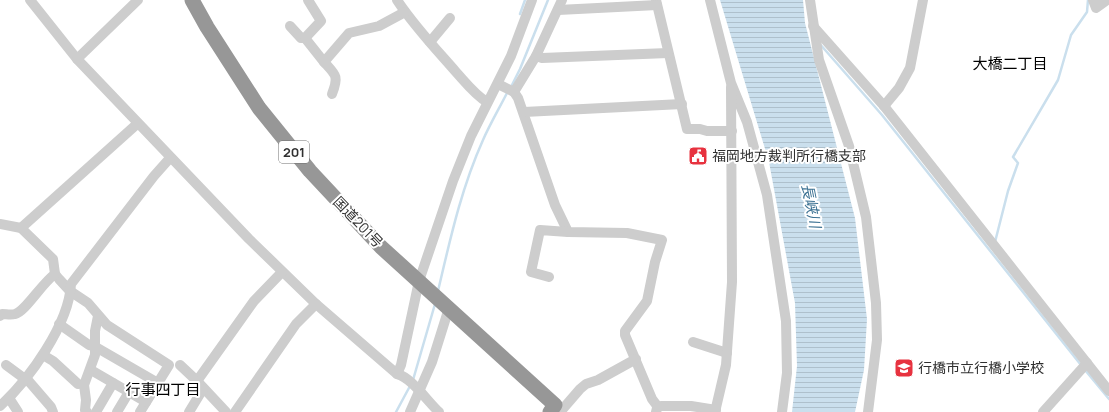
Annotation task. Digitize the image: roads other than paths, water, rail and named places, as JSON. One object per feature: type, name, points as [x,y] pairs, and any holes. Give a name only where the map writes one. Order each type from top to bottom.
[{"type":"highway","name":"国道201号","points":[[193,0],[207,27],[259,108],[310,171],[381,247],[555,406],[556,411]]},
{"type":"street","points":[[30,0],[77,59],[137,124],[282,272],[316,304],[417,388],[439,412]]},
{"type":"street","points":[[77,59],[138,0]]},
{"type":"street","points":[[305,38],[321,21],[308,0]]},
{"type":"street","points":[[397,0],[430,42],[479,98],[487,102]]},
{"type":"street","points":[[514,92],[536,56],[562,0]]},
{"type":"street","points":[[710,0],[731,83],[747,122],[768,195],[784,306],[787,373],[782,412]]},
{"type":"street","points":[[810,0],[819,60],[849,146],[866,217],[876,303],[877,340],[868,412]]},
{"type":"street","points":[[884,106],[899,88],[910,68],[923,0]]},
{"type":"street","points":[[1093,0],[1096,8],[1107,0]]},
{"type":"street","points":[[399,374],[420,282],[453,181],[470,136],[487,102],[500,85],[521,34],[530,1]]},
{"type":"street","points":[[558,10],[656,3],[687,129],[700,129],[708,132],[732,131]]},
{"type":"street","points":[[324,62],[349,33],[379,26],[405,12]]},
{"type":"street","points":[[430,42],[450,18]]},
{"type":"street","points":[[290,26],[301,38],[305,38],[336,75],[337,82],[332,94]]},
{"type":"street","points":[[813,26],[884,106],[1109,391]]},
{"type":"street","points":[[536,56],[542,58],[668,54]]},
{"type":"street","points":[[549,277],[531,272],[540,230],[627,233],[662,240],[655,262],[647,301],[626,331],[625,338],[636,359],[657,410],[661,406],[691,406],[716,411],[727,353],[732,282],[731,83]]},
{"type":"street","points":[[500,85],[514,92],[524,112],[555,205],[568,232]]},
{"type":"street","points":[[524,112],[682,104]]},
{"type":"street","points":[[732,119],[743,119],[747,122]]},
{"type":"street","points":[[22,228],[137,124]]},
{"type":"street","points":[[0,406],[26,379],[43,355],[59,324],[71,284],[154,176],[170,158]]},
{"type":"street","points":[[0,224],[22,228],[53,259],[56,274],[70,291],[88,303],[98,316],[118,334],[169,365],[140,412]]},
{"type":"street","points":[[189,412],[200,385],[254,300],[282,272]]},
{"type":"street","points":[[0,316],[2,314],[15,314],[24,309],[38,289],[56,274]]},
{"type":"street","points":[[234,412],[296,324],[316,304]]},
{"type":"street","points":[[410,412],[414,405],[417,388],[432,362],[446,305]]},
{"type":"street","points":[[87,412],[85,410],[86,400],[84,385],[91,370],[95,355],[94,346],[98,316]]},
{"type":"street","points":[[59,324],[89,345],[94,346],[158,383]]},
{"type":"street","points":[[693,342],[727,353]]},
{"type":"street","points":[[43,355],[53,361],[78,384]]},
{"type":"street","points":[[556,411],[586,384],[598,380],[636,359]]},
{"type":"street","points":[[1043,412],[1087,363]]},
{"type":"street","points":[[6,365],[26,379],[51,407],[53,412]]},
{"type":"street","points":[[180,365],[226,412]]},
{"type":"street","points":[[91,370],[146,402]]},
{"type":"street","points":[[96,412],[113,383]]},
{"type":"street","points":[[118,412],[129,392]]},
{"type":"street","points":[[9,398],[18,412]]},
{"type":"water","name":"長峡川","points":[[720,0],[803,0],[805,23],[855,218],[867,319],[864,370],[855,412],[792,412],[797,366],[795,303],[769,162]]},
{"type":"waterway","points":[[520,14],[525,0]]},
{"type":"waterway","points":[[511,87],[520,69],[548,0]]},
{"type":"waterway","points":[[995,242],[1008,191],[1018,163],[1013,157],[1058,80],[1071,35],[1087,12],[1088,0]]},
{"type":"waterway","points":[[819,43],[882,115],[1081,365]]},
{"type":"waterway","points":[[438,291],[468,177],[486,134],[508,91]]},
{"type":"waterway","points":[[413,380],[435,304]]},
{"type":"waterway","points":[[1085,370],[1109,399]]},
{"type":"waterway","points":[[396,412],[410,386]]},
{"type":"place","name":"福岡地方裁判所行橋支部","points":[[698,156]]},
{"type":"place","name":"行橋市立行橋小学校","points":[[904,368]]},
{"type":"district","name":"大橋二丁目","points":[[1010,64]]},
{"type":"district","name":"行事四丁目","points":[[163,390]]}]
